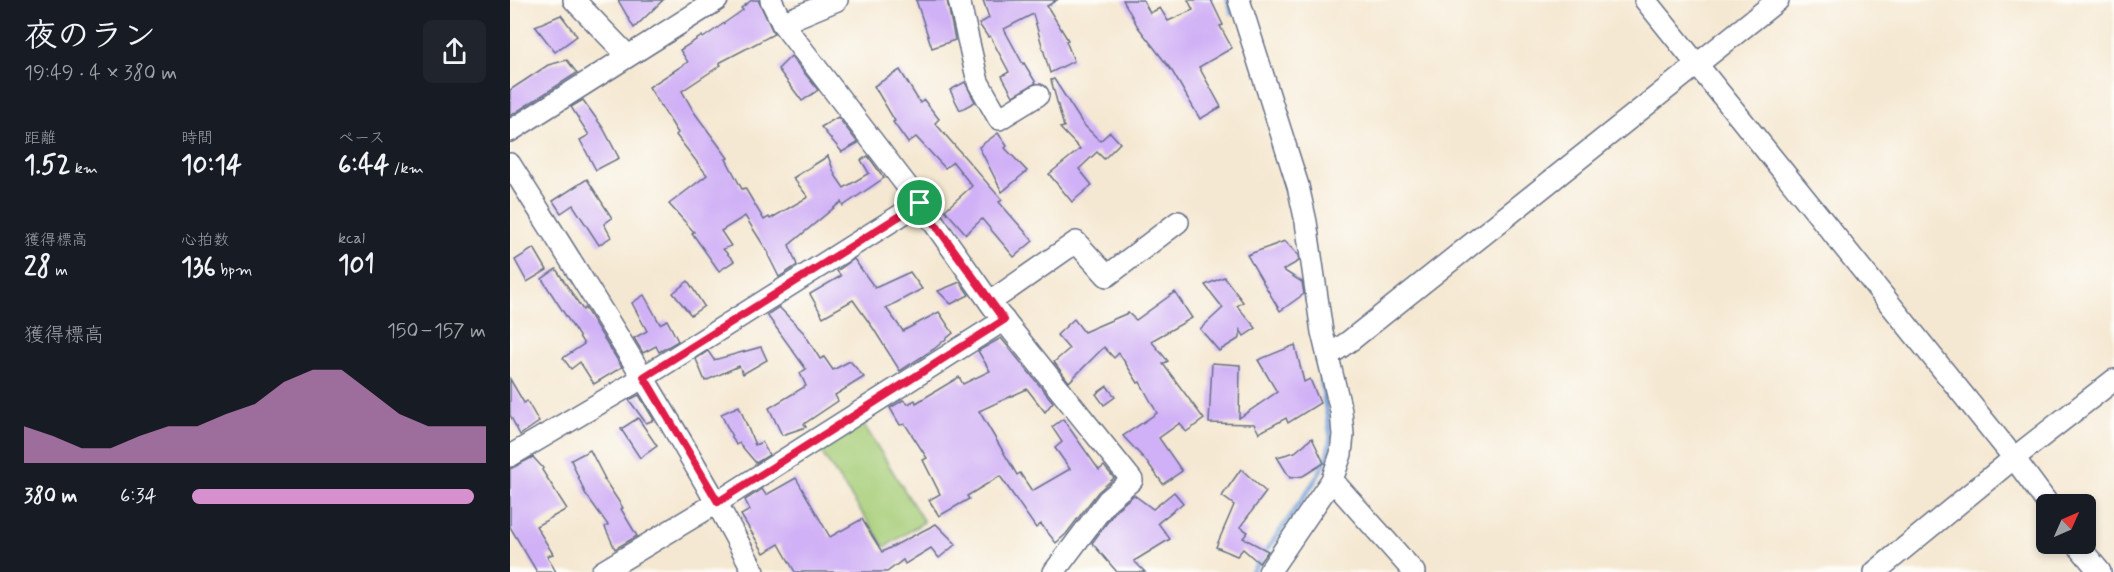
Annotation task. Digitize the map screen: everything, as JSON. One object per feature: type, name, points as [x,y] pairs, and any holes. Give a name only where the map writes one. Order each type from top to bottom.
[{"type":"street","points":[[510,131],[717,0]]},
{"type":"street","points":[[771,0],[782,22],[920,203],[990,302],[1132,480],[1108,500],[1054,572]]},
{"type":"street","points":[[782,22],[837,0]]},
{"type":"street","points":[[959,0],[978,82],[999,119],[1038,94]]},
{"type":"street","points":[[1239,0],[1298,186],[1306,222],[1322,332],[1341,411],[1343,435],[1341,454],[1332,480],[1269,572]]},
{"type":"street","points":[[1645,0],[2041,494]]},
{"type":"street","points":[[1328,356],[1360,333],[1778,0]]},
{"type":"street","points":[[587,4],[627,55]]},
{"type":"street","points":[[510,164],[644,377],[718,502],[754,572]]},
{"type":"street","points":[[510,456],[644,377],[920,203]]},
{"type":"street","points":[[990,302],[1076,242],[1107,276],[1179,222]]},
{"type":"street","points":[[602,572],[718,502],[1004,320]]},
{"type":"street","points":[[1875,572],[2014,458],[2114,380]]},
{"type":"street","points":[[1332,480],[1414,572]]},
{"type":"street","points":[[2085,554],[2100,572]]},
{"type":"green space","points":[[861,420],[924,522],[885,547],[819,449]]},
{"type":"building","points":[[618,0],[663,0],[634,28]]},
{"type":"building","points":[[752,0],[758,0],[774,34],[719,63],[721,65],[682,91],[694,112],[728,158],[726,159],[742,189],[745,188],[764,220],[769,217],[770,219],[808,197],[793,178],[828,156],[835,175],[844,188],[869,173],[861,160],[868,156],[884,178],[843,206],[841,202],[789,245],[797,265],[779,277],[769,254],[745,216],[721,231],[731,246],[723,249],[734,261],[719,271],[692,233],[694,232],[669,204],[707,175],[676,135],[678,133],[649,87],[688,62],[680,50],[702,36],[703,38],[743,10],[741,8]]},
{"type":"building","points":[[916,0],[947,0],[955,40],[932,48]]},
{"type":"building","points":[[983,0],[1057,0],[1047,6],[1068,40],[1066,41],[1074,61],[1050,73],[1033,14],[1004,29],[1036,83],[1013,96],[1002,76],[1009,72],[990,36],[988,37],[979,24],[989,18]]},
{"type":"building","points":[[1123,0],[1143,0],[1150,13],[1160,8],[1168,21],[1193,10],[1188,0],[1211,0],[1223,25],[1220,26],[1232,48],[1199,67],[1221,107],[1200,119],[1172,71],[1138,27]]},
{"type":"building","points":[[561,15],[577,36],[555,52],[535,26]]},
{"type":"building","points":[[791,56],[818,90],[802,101],[778,69]]},
{"type":"building","points":[[567,60],[577,73],[510,116],[510,90],[548,65]]},
{"type":"building","points":[[900,70],[920,103],[924,100],[939,119],[935,123],[1002,200],[999,202],[1033,241],[1014,257],[982,219],[966,234],[945,210],[972,186],[953,162],[945,168],[916,137],[908,143],[893,122],[895,121],[874,86]]},
{"type":"building","points":[[1054,79],[1083,124],[1100,141],[1110,132],[1120,143],[1104,159],[1097,152],[1079,169],[1092,185],[1072,202],[1049,174],[1080,149],[1060,128],[1064,127],[1051,80]]},
{"type":"building","points":[[965,82],[975,102],[960,110],[950,90]]},
{"type":"building","points":[[583,100],[603,128],[619,158],[596,170],[580,140],[589,135],[571,107]]},
{"type":"building","points":[[838,117],[858,143],[842,152],[821,127]]},
{"type":"building","points":[[998,133],[1007,146],[1005,148],[1027,171],[1002,192],[979,147]]},
{"type":"building","points":[[587,179],[612,218],[604,224],[611,237],[599,245],[573,205],[561,213],[553,201]]},
{"type":"building","points":[[1285,241],[1298,255],[1299,261],[1283,270],[1302,282],[1304,294],[1280,311],[1247,255]]},
{"type":"building","points":[[534,248],[547,270],[527,282],[515,260]]},
{"type":"building","points":[[854,259],[875,288],[910,272],[922,289],[886,308],[903,331],[939,312],[953,333],[934,349],[900,371],[853,300],[823,317],[810,294],[841,276],[837,271]]},
{"type":"building","points":[[556,269],[583,310],[585,308],[622,367],[594,384],[580,362],[571,369],[563,358],[584,344],[542,279]]},
{"type":"building","points":[[1224,277],[1243,302],[1237,306],[1256,328],[1244,336],[1240,330],[1240,338],[1219,351],[1200,329],[1223,308],[1205,285]]},
{"type":"building","points":[[688,281],[704,306],[691,315],[673,293]]},
{"type":"building","points":[[960,282],[969,295],[951,304],[938,291]]},
{"type":"building","points":[[1175,292],[1192,318],[1151,341],[1168,361],[1163,364],[1204,419],[1186,432],[1180,423],[1159,438],[1182,471],[1163,484],[1148,463],[1123,436],[1157,413],[1140,382],[1138,383],[1119,353],[1114,358],[1104,347],[1069,382],[1054,362],[1069,349],[1057,335],[1074,319],[1084,332],[1128,313],[1136,320]]},
{"type":"building","points":[[644,295],[660,324],[667,320],[678,341],[659,352],[656,346],[643,353],[634,338],[647,331],[632,303]]},
{"type":"building","points":[[779,307],[804,333],[820,359],[824,357],[833,370],[850,361],[864,377],[835,395],[838,401],[804,424],[806,427],[782,435],[769,408],[806,386],[800,373],[806,369],[767,315]]},
{"type":"building","points":[[1001,338],[1053,402],[1045,412],[1027,389],[979,411],[1017,475],[1020,473],[1032,491],[1070,469],[1055,448],[1062,442],[1052,427],[1063,419],[1099,470],[1104,466],[1114,478],[1098,492],[1066,534],[1056,543],[1041,524],[1036,528],[1000,476],[967,496],[969,499],[939,516],[929,500],[940,494],[923,460],[927,458],[905,424],[900,425],[890,408],[903,400],[908,404],[915,400],[916,403],[959,377],[963,384],[990,371],[978,351]]},
{"type":"building","points":[[1295,345],[1304,382],[1310,379],[1320,403],[1288,423],[1286,418],[1259,433],[1254,424],[1209,423],[1212,363],[1240,365],[1239,418],[1277,392],[1258,360]]},
{"type":"building","points":[[761,347],[767,360],[743,374],[739,366],[705,381],[696,359],[708,351],[714,360]]},
{"type":"building","points":[[510,379],[524,403],[527,401],[539,422],[520,435],[510,415]]},
{"type":"building","points":[[1107,386],[1115,397],[1104,405],[1096,394]]},
{"type":"building","points":[[639,395],[654,420],[646,423],[629,400]]},
{"type":"building","points":[[739,406],[755,445],[762,442],[769,455],[756,463],[739,443],[736,445],[721,414]]},
{"type":"building","points":[[638,418],[657,446],[640,458],[621,429]]},
{"type":"building","points":[[1312,438],[1324,463],[1303,476],[1290,478],[1277,457],[1295,452]]},
{"type":"building","points":[[590,450],[637,536],[615,549],[605,527],[608,525],[585,493],[571,460]]},
{"type":"building","points":[[533,457],[543,468],[542,470],[567,509],[536,526],[553,554],[547,556],[556,572],[537,572],[510,527],[510,469]]},
{"type":"building","points":[[1241,469],[1266,492],[1240,527],[1248,532],[1243,538],[1268,551],[1259,563],[1243,549],[1237,556],[1216,547],[1234,505],[1222,496]]},
{"type":"building","points":[[796,478],[830,537],[862,519],[882,552],[936,524],[956,544],[939,558],[931,548],[905,564],[903,560],[887,572],[795,572],[779,544],[764,553],[741,515],[750,510],[745,500],[762,489],[766,495]]},
{"type":"building","points":[[1174,492],[1183,503],[1158,523],[1170,539],[1134,561],[1145,572],[1117,572],[1092,543],[1117,509],[1134,495],[1153,509]]},
{"type":"waterway","points":[[1228,0],[1232,13]]},
{"type":"waterway","points":[[1252,572],[1316,479],[1327,458],[1331,437],[1317,355]]},
{"type":"route","points":[[920,203],[1004,320],[718,502],[644,377],[920,203]]}]
